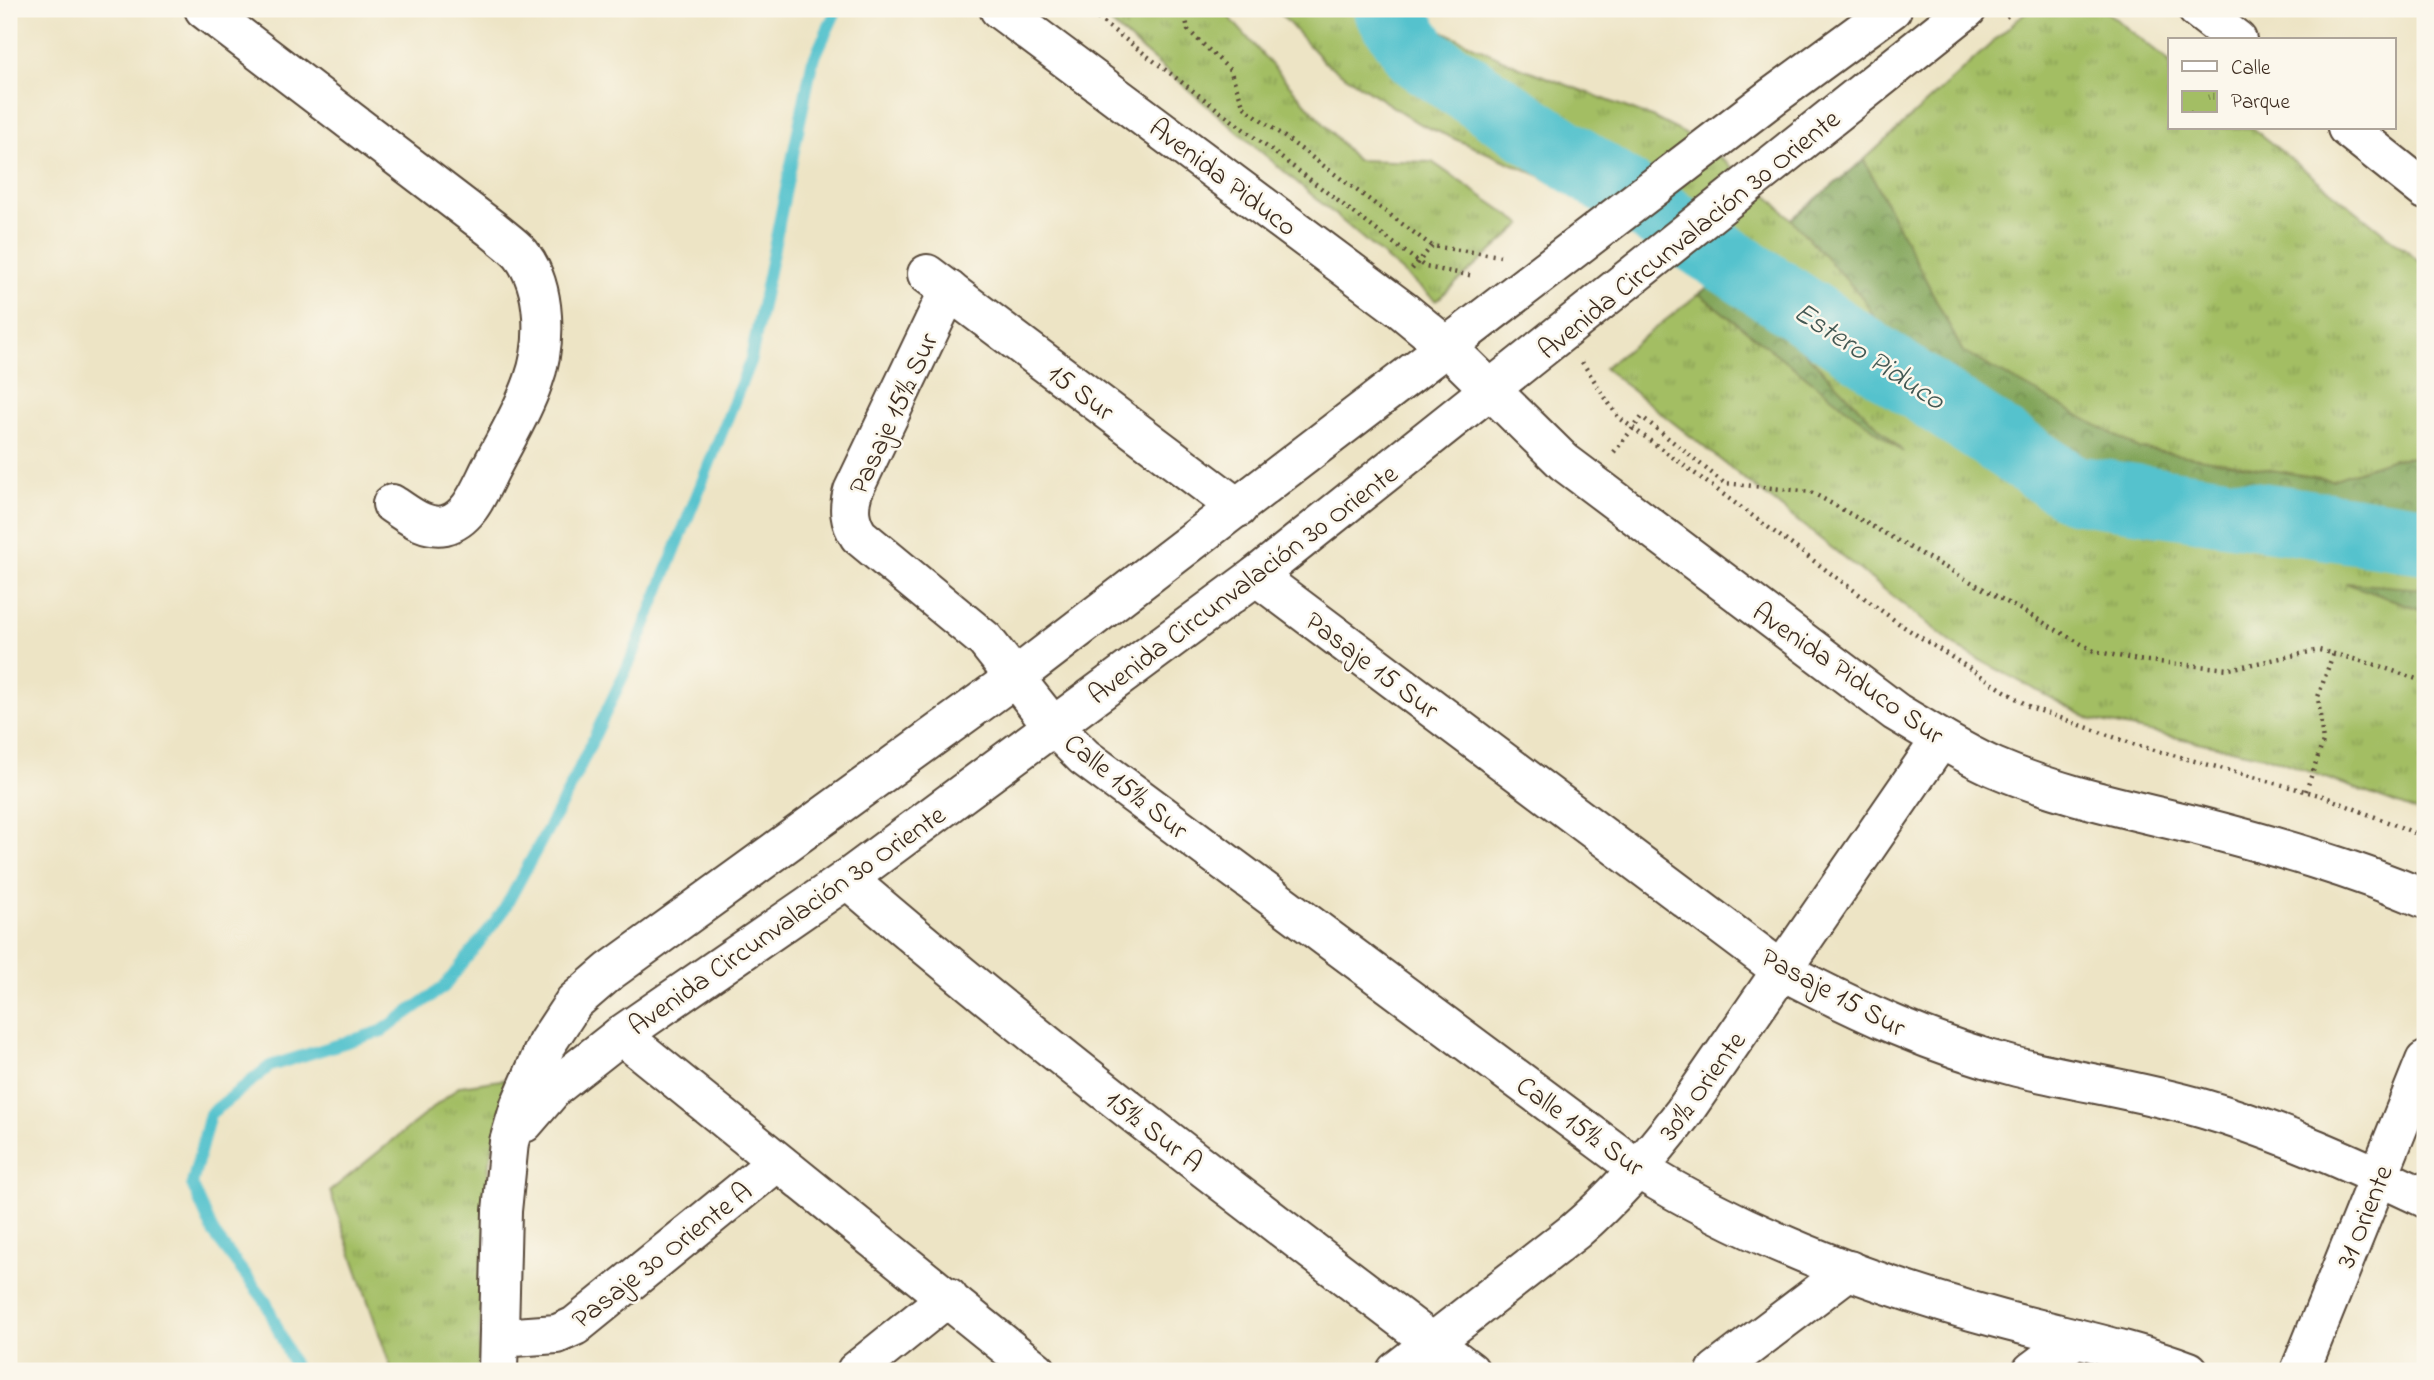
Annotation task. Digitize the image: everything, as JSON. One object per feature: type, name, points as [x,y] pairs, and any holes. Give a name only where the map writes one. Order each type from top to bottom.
[{"type":"street","points":[[204,9],[492,229],[520,253],[536,281],[541,346],[534,380],[471,507],[456,521],[435,526],[424,524],[391,504]]},
{"type":"street","name":"Avenida Piduco","points":[[999,9],[1390,300],[1447,346],[1492,389]]},
{"type":"street","name":"Avenida Circunvalación 30 Oriente","points":[[499,1355],[502,1211],[509,1142],[520,1105],[547,1043],[574,1002],[610,971],[1014,677],[1238,508],[1447,346],[1514,276],[1615,217],[1892,9]]},
{"type":"street","name":"Avenida Circunvalación 30 Oriente","points":[[509,1142],[555,1087],[621,1035],[847,878],[1256,576],[1967,9]]},
{"type":"street","points":[[2197,9],[2234,38]]},
{"type":"street","points":[[2350,130],[2425,190]]},
{"type":"street","name":"15 Sur","points":[[938,282],[1238,508]]},
{"type":"street","name":"Pasaje 15½ Sur","points":[[938,282],[853,491],[850,517],[859,536],[985,640],[1053,726]]},
{"type":"street","name":"Avenida Piduco Sur","points":[[1492,389],[1564,462],[1858,685],[1941,739],[1994,766],[2056,789],[2281,848],[2349,870],[2425,900]]},
{"type":"street","name":"Pasaje 15 Sur","points":[[1256,576],[1782,970],[1845,1004],[1912,1033],[1963,1051],[2068,1079],[2136,1091],[2263,1127],[2425,1198]]},
{"type":"street","name":"Calle 15½ Sur","points":[[1053,726],[1098,768],[1639,1169],[1684,1197],[1716,1214],[1849,1270],[1924,1297],[2125,1350],[2189,1371]]},
{"type":"street","name":"30½ Oriente","points":[[1396,1371],[1575,1231],[1639,1169],[1684,1112],[1941,739]]},
{"type":"street","name":"15½ Sur A","points":[[847,878],[1199,1165],[1470,1371]]},
{"type":"street","points":[[621,1035],[1037,1371]]},
{"type":"street","name":"31 Oriente","points":[[2300,1371],[2425,1061]]},
{"type":"street","name":"Pasaje 30 Oriente A","points":[[499,1355],[575,1326],[777,1162]]},
{"type":"street","points":[[1716,1371],[1849,1270]]},
{"type":"street","points":[[856,1371],[948,1297]]},
{"type":"street","points":[[2032,1371],[2076,1338]]},
{"type":"path","points":[[1097,9],[1092,14],[1425,267],[1480,277],[1514,276]]},
{"type":"path","points":[[1184,9],[1188,30],[1230,70],[1244,107],[1432,246],[1514,276]]},
{"type":"path","points":[[1562,334],[1618,417],[1901,625],[2030,707],[2136,746],[2306,791],[2425,837]]},
{"type":"path","points":[[1610,458],[1642,416],[1724,483],[1811,492],[2094,651],[2138,660],[2229,669],[2319,650],[2376,665],[2425,682]]},
{"type":"path","points":[[2306,791],[2323,742],[2318,696],[2333,654]]},
{"type":"green space","points":[[1094,9],[1222,9],[1356,160],[1432,162],[1522,224],[1436,301]]},
{"type":"green space","points":[[1276,9],[1408,9],[1423,22],[1517,66],[1654,118],[1699,141],[1768,196],[1788,216],[1862,297],[1900,358],[1981,426],[2042,465],[2107,491],[2221,506],[2390,510],[2425,514],[2425,589],[2345,583],[2425,611],[2425,814],[2269,757],[2092,720],[1961,650],[1604,368],[1699,294],[1903,452],[1768,315],[1696,266],[1536,174],[1418,123],[1324,62]]},
{"type":"green space","points":[[2029,9],[2103,9],[2168,60],[2168,130],[2255,130],[2425,266],[2425,456],[2393,459],[2332,480],[2138,448],[1963,352],[1864,160]]},
{"type":"green space","points":[[1864,160],[1963,352],[2332,480],[2393,459],[2425,456],[2425,611],[2227,542],[1970,505],[1699,294]]},
{"type":"green space","points":[[508,1079],[489,1164],[478,1371],[392,1371],[330,1191],[460,1086]]},
{"type":"waterway","points":[[296,1371],[266,1302],[214,1234],[192,1184],[210,1114],[270,1066],[382,1031],[444,987],[502,913],[568,792],[634,653],[751,359],[812,63],[837,9]]},
{"type":"waterway","name":"Estero Piduco","points":[[1387,9],[1419,56],[2073,489],[2425,540]]}]
